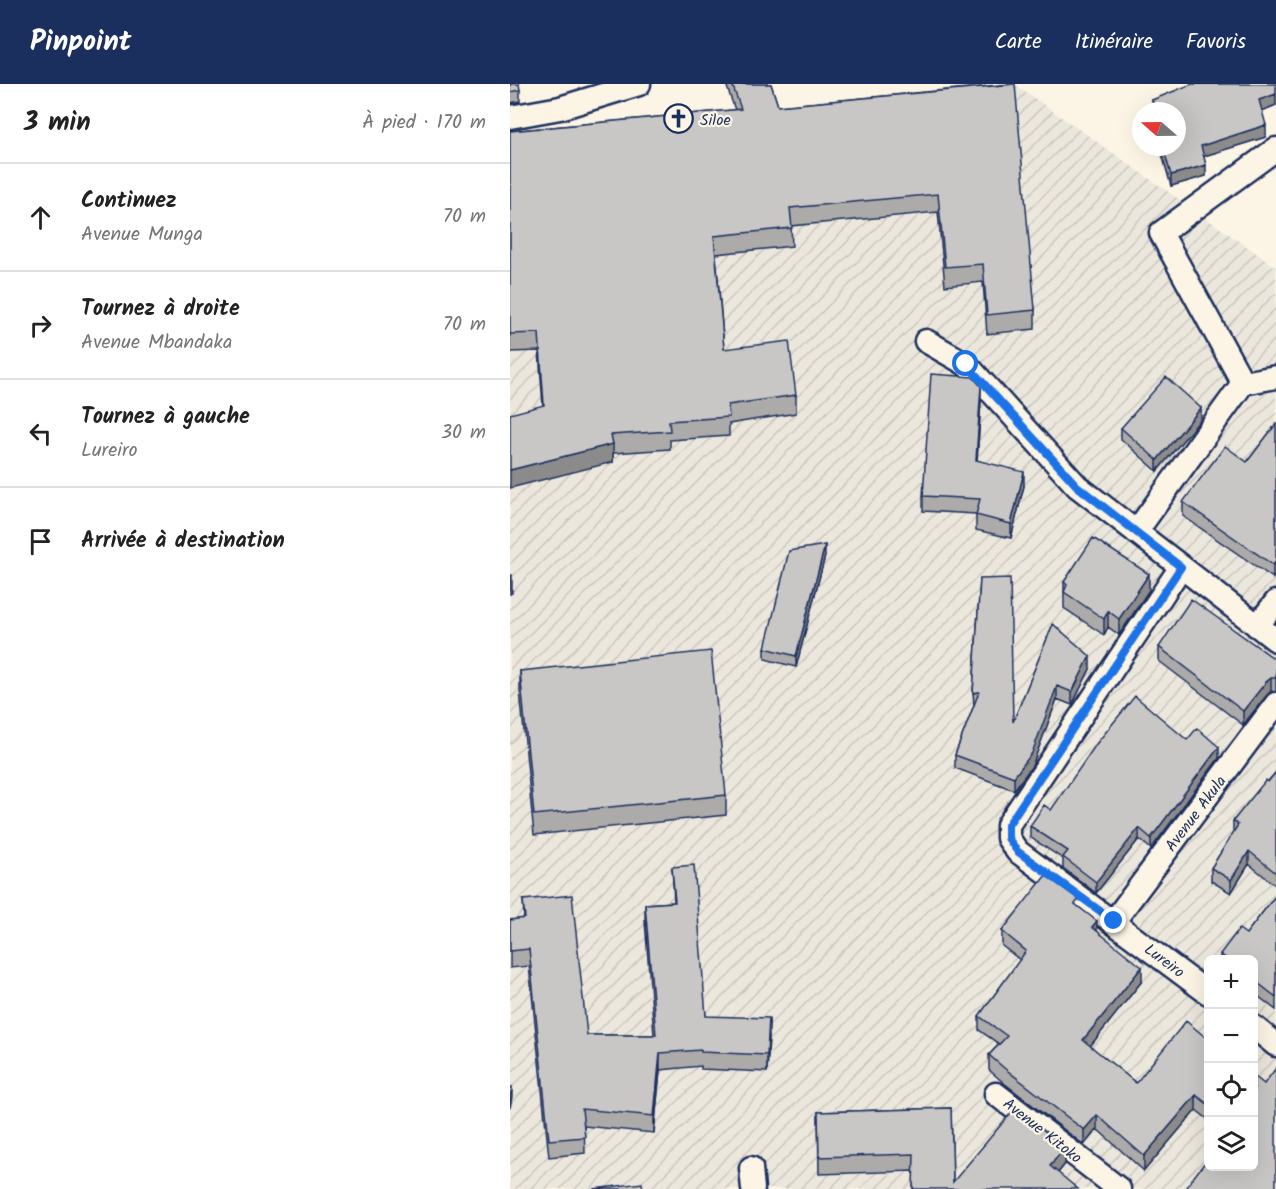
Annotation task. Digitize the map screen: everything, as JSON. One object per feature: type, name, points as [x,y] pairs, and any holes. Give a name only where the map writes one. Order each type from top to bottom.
[{"type":"street","points":[[510,117],[560,108],[639,84]]},
{"type":"street","points":[[1243,383],[1161,233],[1276,149]]},
{"type":"street","points":[[926,341],[966,364],[1077,486],[1276,640]]},
{"type":"street","points":[[1136,532],[1243,383],[1276,377]]},
{"type":"street","name":"Lureiro","points":[[1181,567],[1008,825],[1008,838],[1017,851],[1204,989]]},
{"type":"street","points":[[1257,626],[1276,602]]},
{"type":"street","name":"Avenue Akula","points":[[1114,921],[1276,704]]},
{"type":"street","points":[[1258,1030],[1276,1044]]},
{"type":"street","name":"Avenue Kitoko","points":[[996,1094],[1119,1189]]},
{"type":"shaded area","points":[[1014,84],[1276,267],[1276,1189],[510,1189],[510,130]]},
{"type":"building","points":[[510,84],[519,84],[520,90],[510,92]]},
{"type":"building","points":[[732,84],[771,84],[778,106],[1015,84],[1035,310],[987,315],[983,264],[945,267],[938,194],[790,208],[792,228],[714,236],[724,349],[789,341],[796,395],[728,405],[729,417],[669,421],[670,431],[611,435],[613,444],[510,470],[510,414],[544,405],[539,333],[510,334],[510,131],[741,109]]},
{"type":"building","points":[[1192,84],[1276,84],[1276,94],[1259,100],[1266,125],[1201,146],[1206,165],[1171,175],[1166,156],[1186,156],[1186,102],[1153,102],[1152,100]]},
{"type":"building","points":[[931,374],[973,377],[981,386],[976,460],[1024,472],[1011,524],[976,515],[980,499],[923,496]]},
{"type":"building","points":[[1166,377],[1201,408],[1157,460],[1121,428]]},
{"type":"building","points":[[1276,424],[1276,561],[1273,565],[1183,502],[1225,446],[1247,462]]},
{"type":"building","points":[[1093,538],[1149,574],[1119,619],[1108,611],[1104,619],[1064,592],[1067,585],[1064,582]]},
{"type":"building","points":[[825,545],[796,656],[765,648],[789,551]]},
{"type":"building","points":[[1010,578],[1013,722],[1053,624],[1090,656],[1072,692],[1057,686],[1032,753],[1014,777],[955,755],[979,692],[973,693],[980,579]]},
{"type":"building","points":[[1191,599],[1276,660],[1276,678],[1271,678],[1266,682],[1243,711],[1159,647]]},
{"type":"building","points":[[711,651],[726,795],[534,815],[520,671]]},
{"type":"building","points":[[1135,696],[1187,740],[1197,728],[1219,747],[1151,838],[1139,828],[1096,882],[1063,857],[1068,851],[1030,826],[1044,805],[1051,810],[1097,743]]},
{"type":"building","points":[[1276,772],[1276,873],[1249,851],[1231,880],[1211,868],[1238,825],[1233,821],[1266,780],[1268,782]]},
{"type":"building","points":[[694,865],[706,1016],[769,1018],[767,1055],[701,1052],[701,1050],[660,1053],[654,1116],[582,1109],[585,1137],[549,1140],[529,949],[510,951],[510,920],[525,918],[523,900],[572,895],[587,1035],[656,1035],[645,904],[675,902],[672,867]]},
{"type":"building","points":[[1046,875],[1079,899],[1075,904],[1097,921],[1092,927],[1142,967],[1083,1040],[1136,1083],[1186,1021],[1204,1036],[1204,1101],[1196,1095],[1144,1156],[1097,1115],[1084,1130],[989,1055],[1007,1036],[979,1016],[1026,951],[1002,931]]},
{"type":"building","points":[[1276,895],[1276,997],[1258,983],[1258,955],[1220,954],[1239,929],[1246,934]]},
{"type":"building","points":[[1276,1068],[1276,1189],[1189,1189],[1186,1187],[1204,1164],[1204,1171],[1258,1171],[1258,1079],[1264,1084]]},
{"type":"building","points":[[951,1108],[953,1182],[1015,1108],[1065,1147],[1050,1166],[1078,1189],[913,1189],[914,1154],[819,1157],[818,1112]]},
{"type":"building","points":[[642,1183],[643,1189],[593,1189]]},
{"type":"place","name":"Siloe","points":[[679,119]]},
{"type":"route","points":[[966,364],[1077,486],[1181,567],[1008,825],[1008,838],[1017,851],[1114,921]]}]
